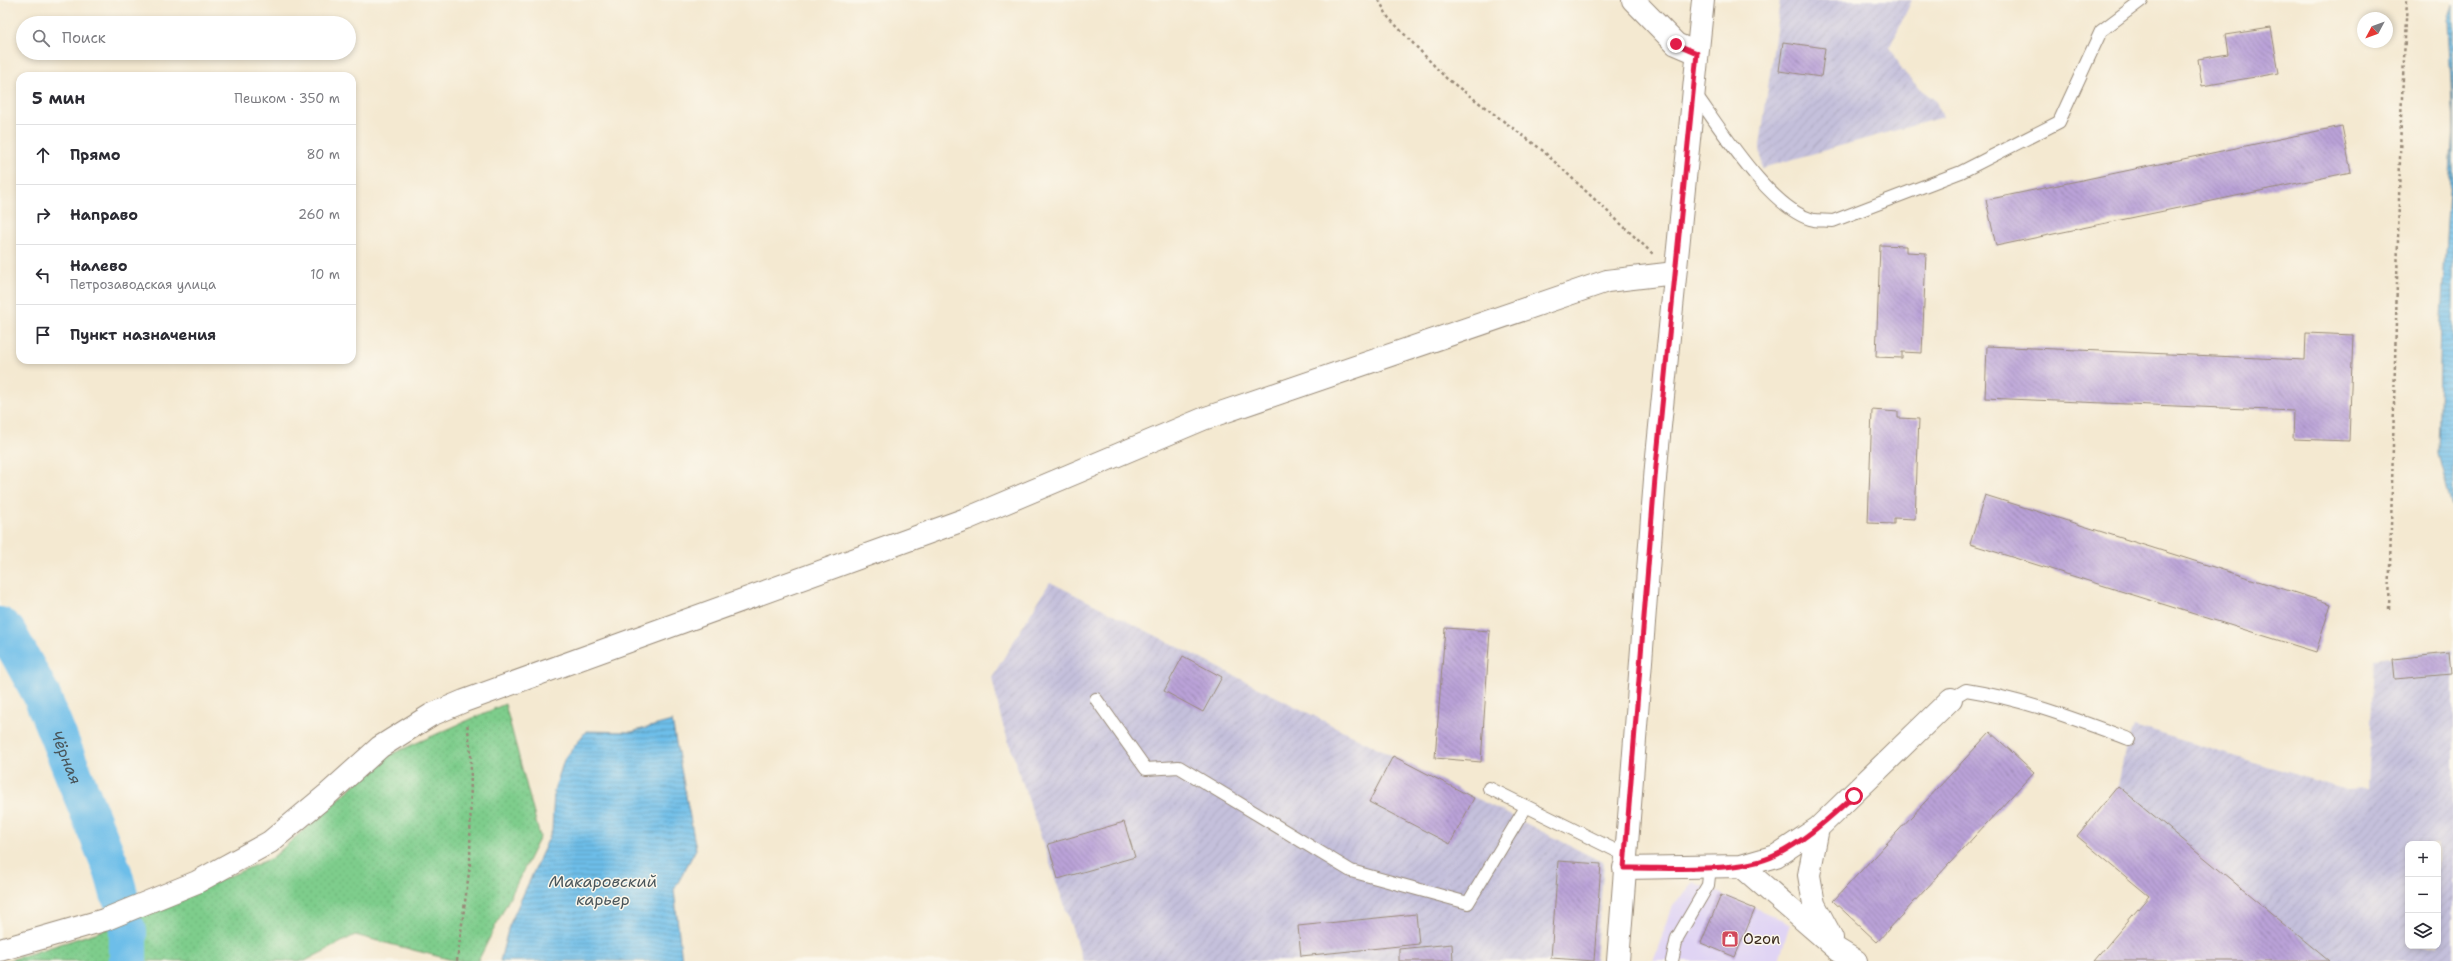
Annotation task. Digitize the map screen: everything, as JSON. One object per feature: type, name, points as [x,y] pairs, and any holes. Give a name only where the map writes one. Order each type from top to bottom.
[{"type":"street","points":[[1634,0],[1676,44],[1697,53]]},
{"type":"street","points":[[1618,961],[1656,466],[1703,0]]},
{"type":"street","points":[[0,950],[104,920],[197,882],[270,842],[330,793],[380,747],[431,715],[464,701],[966,519],[1203,419],[1606,281],[1675,273]]},
{"type":"street","points":[[1625,861],[1710,867],[1741,866],[1776,856],[1818,828],[1951,700]]},
{"type":"street","points":[[1818,828],[1810,875],[1814,904],[1847,956]]},
{"type":"street","points":[[1741,866],[1847,956]]},
{"type":"lane","points":[[1693,91],[1760,180],[1790,207],[1813,220],[1833,220],[1961,172],[2059,122],[2101,31],[2142,0]]},
{"type":"lane","points":[[1951,700],[1966,690],[1986,693],[2046,708],[2129,739]]},
{"type":"lane","points":[[1096,700],[1146,769],[1179,766],[1351,871],[1468,904],[1526,807]]},
{"type":"lane","points":[[1489,788],[1625,861]]},
{"type":"lane","points":[[1672,961],[1677,938],[1708,885],[1710,867]]},
{"type":"path","points":[[1379,0],[1388,17],[1446,78],[1542,150],[1613,218],[1675,273]]},
{"type":"path","points":[[2389,608],[2400,117],[2407,0]]},
{"type":"path","points":[[457,961],[470,865],[471,753],[464,701]]},
{"type":"shaded area","points":[[1780,0],[1912,0],[1890,46],[1902,70],[1920,89],[1935,100],[1943,117],[1762,168],[1760,146]]},
{"type":"shaded area","points":[[1050,582],[1604,863],[1595,961],[1083,961],[1001,719],[992,677]]},
{"type":"shaded area","points":[[2453,649],[2453,961],[2329,961],[2118,786],[2125,750],[2134,726],[2347,790],[2368,789],[2374,659]]},
{"type":"shaded area","points":[[1694,882],[1790,923],[1779,961],[1653,961],[1673,906]]},
{"type":"green space","points":[[505,704],[540,837],[478,961],[456,961],[355,935],[305,961],[7,961],[98,932],[272,858],[387,756]]},
{"type":"water","points":[[2453,3],[2453,127],[2448,21]]},
{"type":"water","points":[[2453,127],[2453,511],[2438,454],[2441,317]]},
{"type":"water","name":"Макаровский карьер","points":[[672,721],[696,849],[674,890],[682,961],[500,961],[509,926],[552,831],[554,791],[564,760],[586,731],[631,732]]},
{"type":"building","points":[[2271,28],[2279,73],[2202,86],[2198,59],[2228,54],[2225,35]]},
{"type":"building","points":[[1783,42],[1825,48],[1821,77],[1779,71]]},
{"type":"building","points":[[2342,126],[2351,172],[1996,246],[1986,200]]},
{"type":"building","points":[[1880,245],[1906,246],[1906,252],[1926,253],[1922,353],[1902,352],[1902,358],[1876,357]]},
{"type":"building","points":[[2306,333],[2353,335],[2349,441],[2293,439],[2294,411],[1985,398],[1987,346],[2305,360]]},
{"type":"building","points":[[1872,410],[1898,412],[1898,418],[1919,419],[1915,519],[1894,518],[1894,524],[1868,523]]},
{"type":"building","points":[[1985,495],[2331,604],[2316,652],[1970,544]]},
{"type":"building","points":[[1445,628],[1490,631],[1481,762],[1435,758]]},
{"type":"building","points":[[2449,653],[2451,674],[2395,679],[2393,659]]},
{"type":"building","points":[[1183,656],[1222,677],[1203,712],[1164,691]]},
{"type":"building","points":[[1990,732],[2034,772],[1877,942],[1833,901]]},
{"type":"building","points":[[1393,756],[1474,798],[1450,844],[1369,802]]},
{"type":"building","points":[[2118,786],[2329,961],[2094,961],[2149,896],[2077,836]]},
{"type":"building","points":[[1124,822],[1135,857],[1058,879],[1048,844]]},
{"type":"building","points":[[1558,861],[1601,864],[1594,961],[1551,958]]},
{"type":"building","points":[[1721,895],[1755,909],[1735,957],[1701,943]]},
{"type":"building","points":[[1416,914],[1419,944],[1301,956],[1298,926]]},
{"type":"building","points":[[1452,944],[1453,961],[1399,961],[1399,949]]},
{"type":"waterway","name":"Чёрная","points":[[0,626],[7,632],[41,694],[113,872],[119,894]]},
{"type":"waterway","name":"Чёрная","points":[[128,931],[128,961]]},
{"type":"place","name":"Ozon","points":[[1730,939]]},
{"type":"route","points":[[1676,44],[1697,53],[1656,466],[1624,868],[1741,866],[1776,856],[1818,828],[1854,796]]}]
